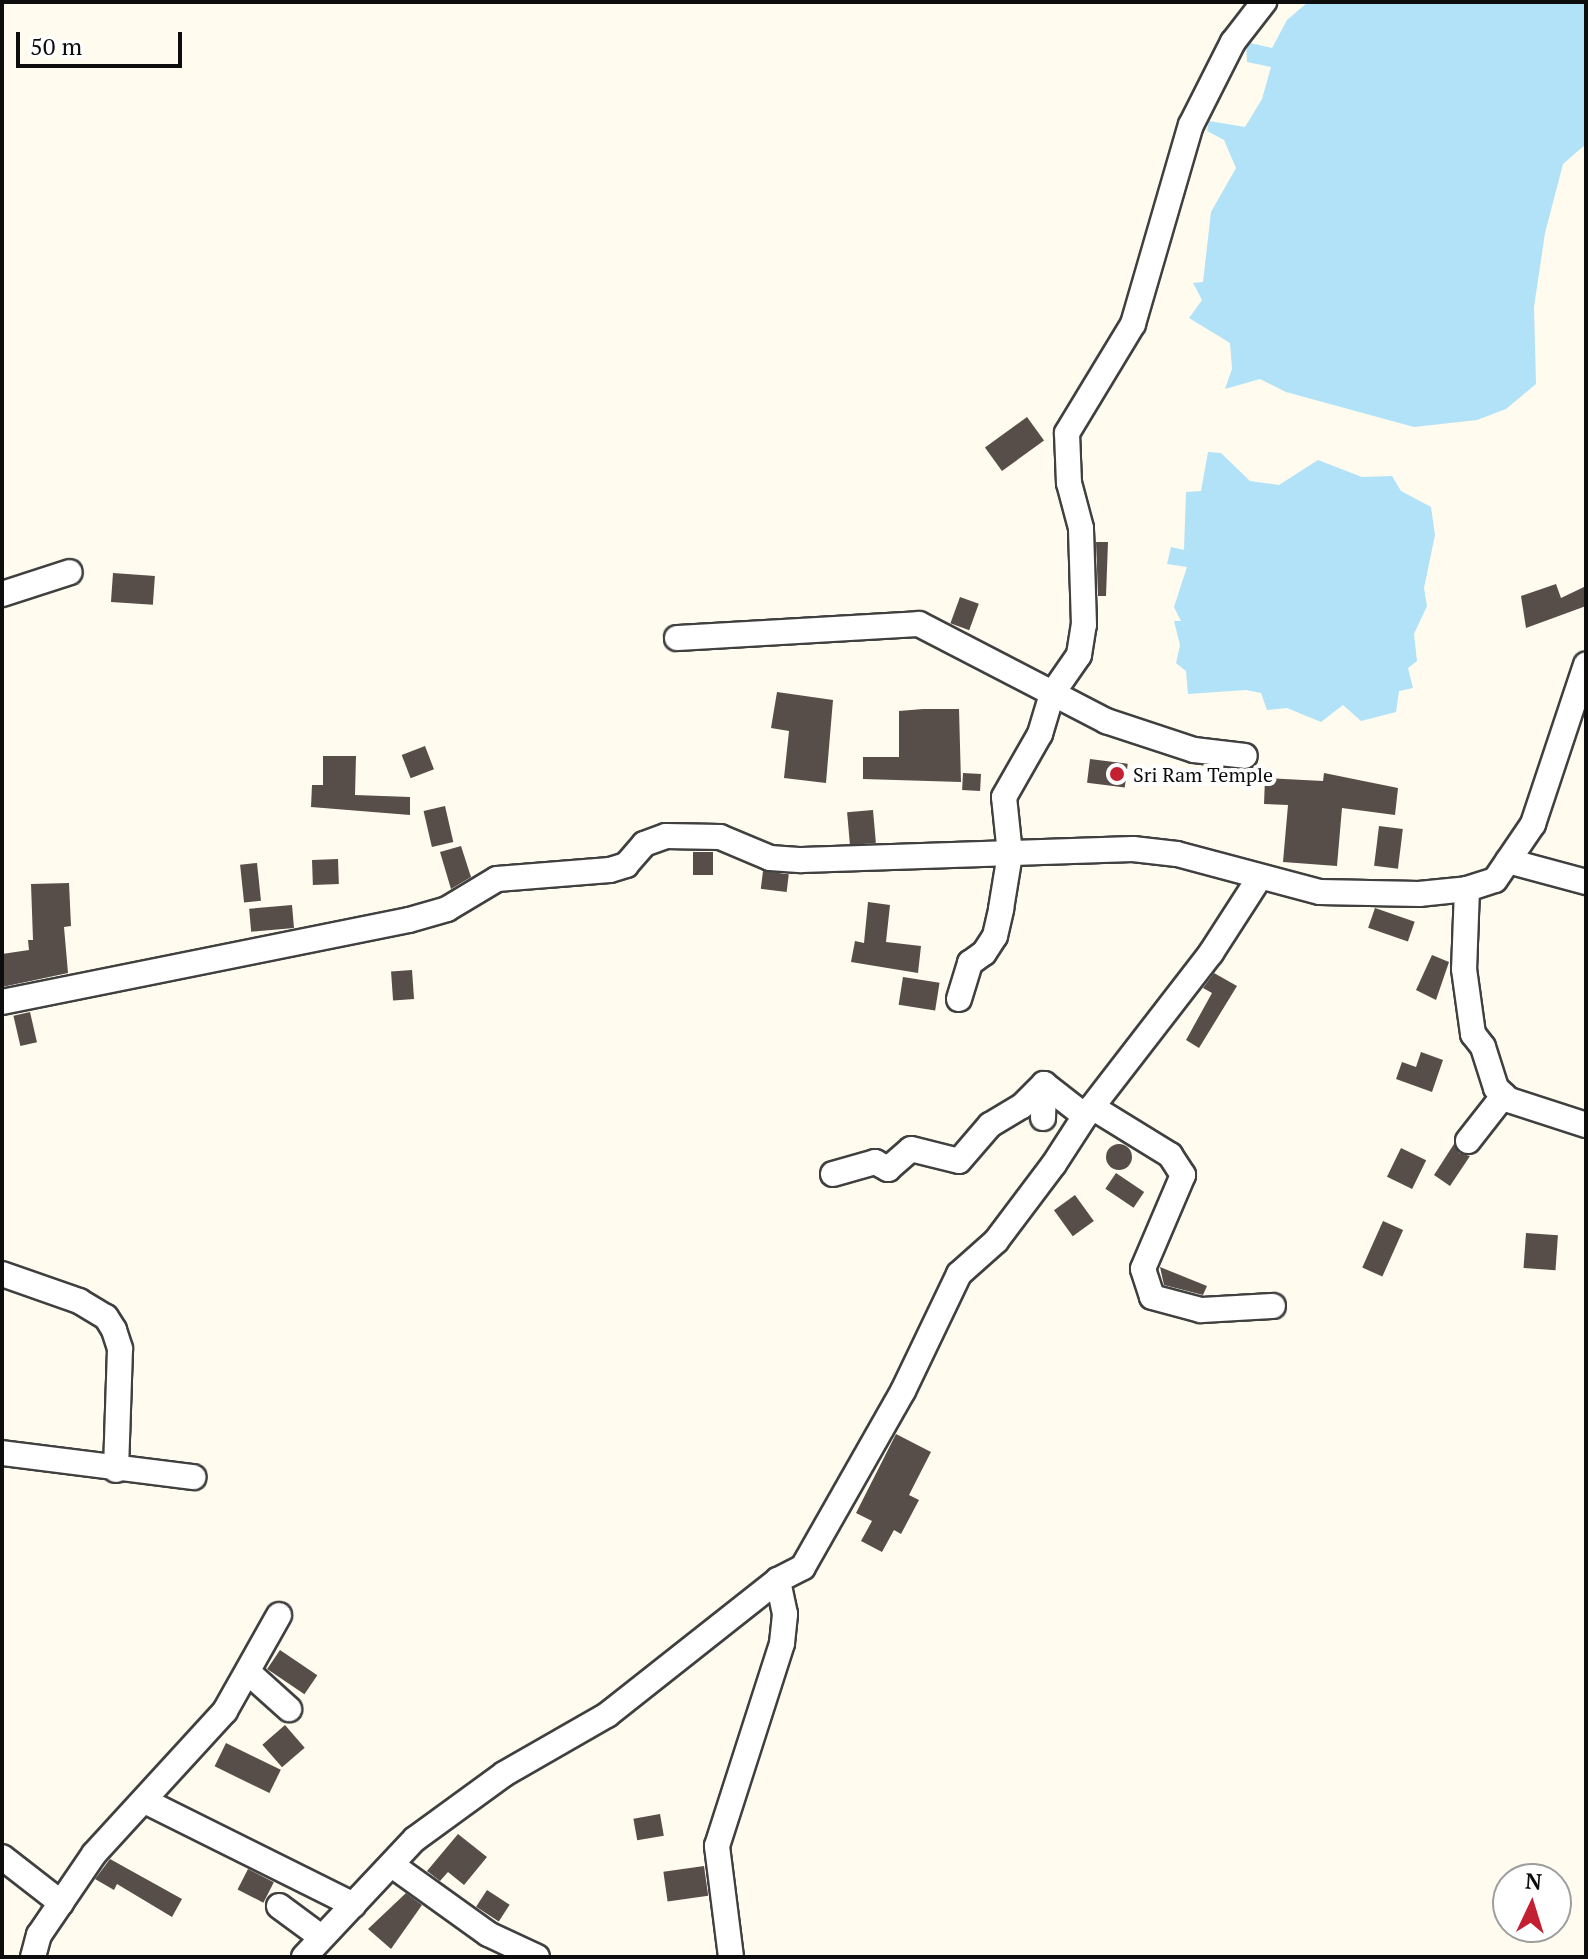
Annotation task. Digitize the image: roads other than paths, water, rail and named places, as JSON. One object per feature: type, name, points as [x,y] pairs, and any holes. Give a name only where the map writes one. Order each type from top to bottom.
[{"type":"street","points":[[959,999],[970,963],[984,953],[995,936],[1010,854],[1004,797],[1040,734],[1052,694],[1079,655],[1084,625],[1081,528],[1069,483],[1067,433],[1133,324],[1191,125],[1233,42],[1264,2]]},
{"type":"street","points":[[2,594],[70,572]]},
{"type":"street","points":[[677,638],[919,624],[1136,734],[1194,750],[1245,756]]},
{"type":"street","points":[[2,1002],[409,920],[447,909],[497,879],[610,870],[626,865],[644,844],[666,836],[720,837],[770,858],[786,859],[1010,854],[1044,849],[1148,850],[1320,892],[1419,894],[1467,889],[1495,880],[1533,824],[1550,781],[1568,708],[1586,665]]},
{"type":"street","points":[[1508,861],[1586,882]]},
{"type":"street","points":[[304,1957],[415,1839],[504,1774],[607,1715],[778,1580],[803,1567],[903,1391],[959,1274],[996,1241],[1088,1111],[1211,953],[1260,877]]},
{"type":"street","points":[[1467,889],[1462,951],[1473,1034],[1504,1095],[1586,1125]]},
{"type":"street","points":[[1020,1131],[1033,1112],[1044,1084],[1170,1155],[1183,1175],[1143,1269],[1152,1297],[1201,1310],[1273,1306]]},
{"type":"street","points":[[1468,1141],[1504,1095]]},
{"type":"street","points":[[833,1174],[875,1162],[888,1169],[911,1149],[959,1161],[990,1125],[1033,1112]]},
{"type":"street","points":[[2,1274],[79,1301],[106,1317],[114,1330],[120,1349],[116,1470]]},
{"type":"street","points":[[2,1453],[116,1470],[193,1477]]},
{"type":"street","points":[[731,1957],[717,1846],[782,1643],[785,1614],[778,1580]]},
{"type":"street","points":[[33,1957],[39,1935],[112,1831],[145,1801],[225,1711],[279,1615]]},
{"type":"street","points":[[249,1673],[289,1709]]},
{"type":"street","points":[[145,1801],[354,1905]]},
{"type":"street","points":[[2,1857],[61,1903]]},
{"type":"street","points":[[392,1865],[488,1934],[537,1957]]},
{"type":"street","points":[[279,1906],[321,1937]]},
{"type":"water","points":[[1308,2],[1586,2],[1586,144],[1563,164],[1545,233],[1534,307],[1536,384],[1506,409],[1477,420],[1414,427],[1286,392],[1260,379],[1225,389],[1232,369],[1230,343],[1189,318],[1202,300],[1193,283],[1203,282],[1211,212],[1236,168],[1224,140],[1207,131],[1209,121],[1245,127],[1262,99],[1271,67],[1247,62],[1246,42],[1272,48],[1287,20]]},
{"type":"water","points":[[1208,452],[1221,453],[1250,481],[1279,485],[1318,460],[1362,477],[1392,476],[1401,491],[1431,507],[1435,535],[1424,588],[1427,606],[1414,634],[1417,661],[1408,668],[1413,688],[1399,691],[1396,712],[1361,721],[1343,705],[1321,722],[1287,708],[1267,710],[1261,693],[1246,690],[1188,694],[1186,671],[1176,663],[1180,645],[1174,621],[1181,621],[1174,607],[1187,567],[1167,564],[1171,547],[1184,550],[1186,492],[1201,491]]},
{"type":"place","name":"Sri Ram Temple","points":[[1117,774]]}]
